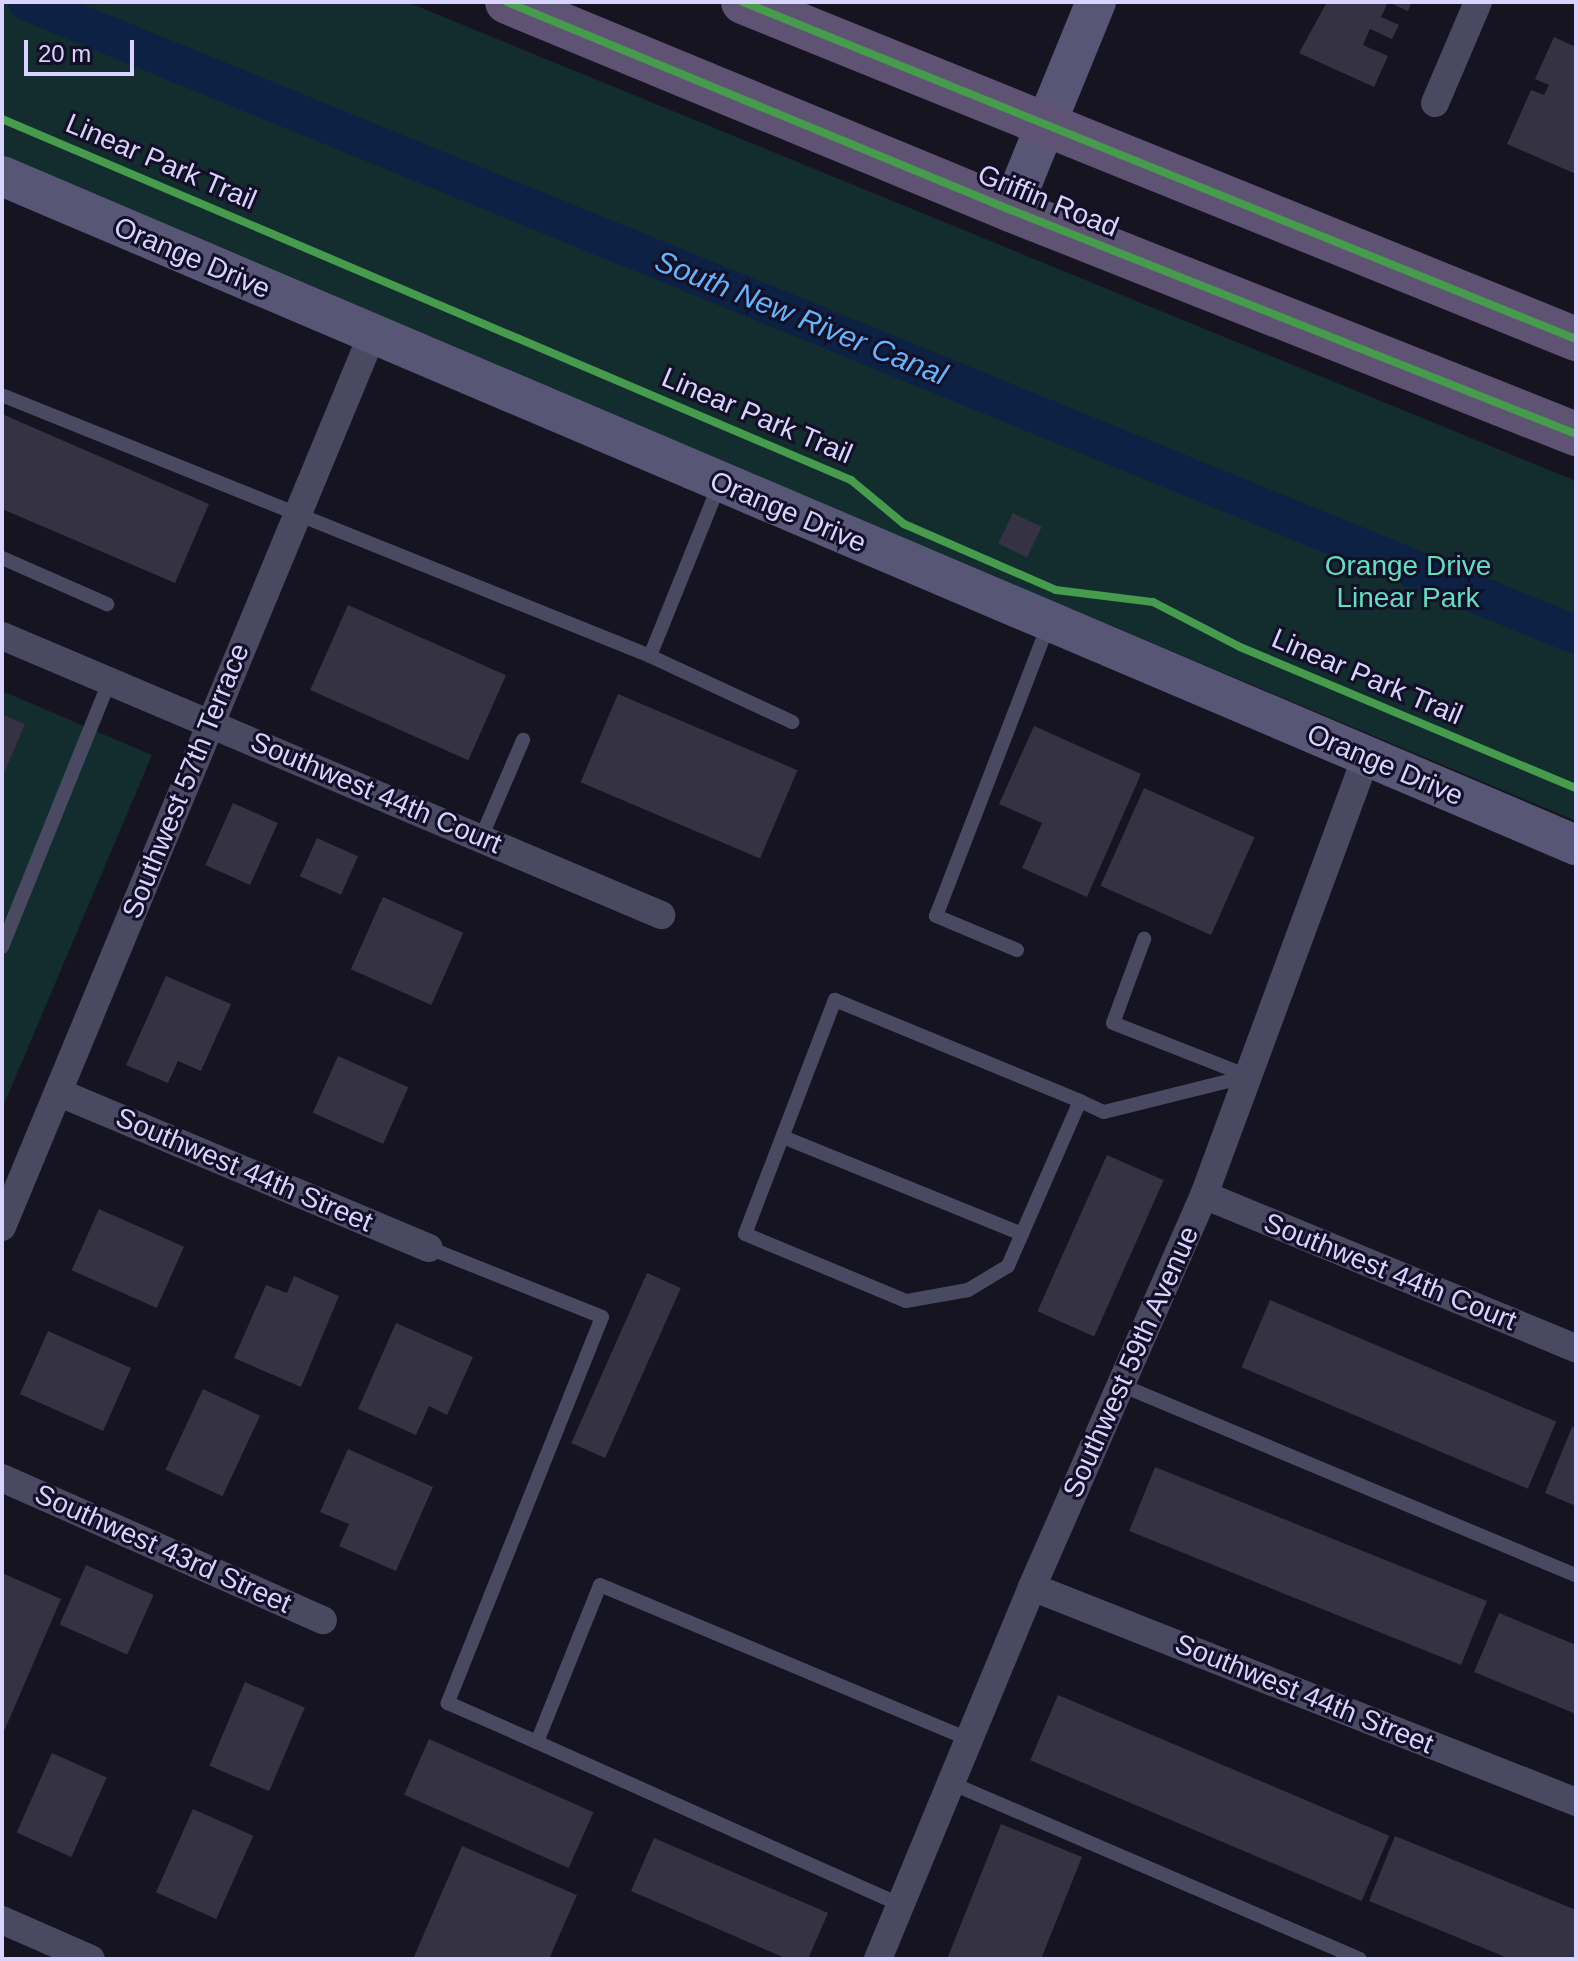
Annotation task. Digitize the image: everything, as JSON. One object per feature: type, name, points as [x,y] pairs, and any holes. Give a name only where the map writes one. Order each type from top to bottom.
[{"type":"main road","name":"Griffin Road","points":[[507,2],[1011,210],[1576,434]]},
{"type":"main road","points":[[743,2],[1045,127],[1576,339]]},
{"type":"street","points":[[1011,210],[1096,2]]},
{"type":"street","points":[[1435,103],[1478,2]]},
{"type":"street","name":"Orange Drive","points":[[2,176],[1576,845]]},
{"type":"street","name":"Southwest 57th Terrace","points":[[6,1209],[60,1093],[209,722],[372,335]]},
{"type":"street","name":"Southwest 44th Court","points":[[2,636],[661,915]]},
{"type":"street","name":"Southwest 59th Avenue","points":[[878,1959],[1032,1587],[1204,1195],[1366,758]]},
{"type":"street","name":"Southwest 44th Street","points":[[60,1093],[429,1248]]},
{"type":"street","name":"Southwest 44th Court","points":[[1204,1195],[1576,1348]]},
{"type":"street","name":"Southwest 43rd Street","points":[[2,1478],[323,1620]]},
{"type":"street","name":"Southwest 44th Street","points":[[1032,1587],[1576,1802]]},
{"type":"street","points":[[2,1920],[91,1959]]},
{"type":"lane","points":[[4,396],[295,516],[650,656],[792,722]]},
{"type":"lane","points":[[650,656],[720,483]]},
{"type":"lane","points":[[2,558],[107,604]]},
{"type":"lane","points":[[1017,950],[936,916],[1049,623]]},
{"type":"lane","points":[[2,947],[109,682]]},
{"type":"lane","points":[[481,838],[523,740]]},
{"type":"lane","points":[[1144,939],[1113,1023],[1248,1076]]},
{"type":"lane","points":[[1080,1101],[1008,1266],[968,1290],[906,1301],[745,1234],[835,1000],[1080,1101],[1104,1112],[1248,1076]]},
{"type":"lane","points":[[783,1137],[1022,1234]]},
{"type":"lane","points":[[429,1248],[602,1317],[448,1703],[901,1905]]},
{"type":"lane","points":[[1121,1385],[1576,1575]]},
{"type":"lane","points":[[537,1742],[600,1585],[969,1739]]},
{"type":"lane","points":[[951,1783],[1360,1959]]},
{"type":"green space","name":"Orange Drive Linear Park","points":[[2,2],[407,2],[1576,481],[1576,821],[2,160]]},
{"type":"green space","points":[[2,691],[152,755],[2,1109]]},
{"type":"building","points":[[1327,2],[1388,2],[1381,17],[1399,25],[1392,39],[1370,29],[1363,45],[1388,56],[1374,87],[1299,53]]},
{"type":"building","points":[[1388,2],[1412,2],[1408,11]]},
{"type":"building","points":[[1554,37],[1576,47],[1576,174],[1507,144],[1531,90],[1544,95],[1549,85],[1535,79]]},
{"type":"building","points":[[2,414],[209,504],[175,583],[2,509]]},
{"type":"building","points":[[1013,513],[1042,527],[1027,558],[998,544]]},
{"type":"building","points":[[348,605],[506,675],[468,760],[310,690]]},
{"type":"building","points":[[618,694],[797,770],[760,859],[580,782]]},
{"type":"building","points":[[2,714],[25,724],[2,778]]},
{"type":"building","points":[[1034,726],[1141,774],[1087,897],[1022,868],[1042,823],[999,804]]},
{"type":"building","points":[[1144,788],[1255,837],[1211,935],[1100,886]]},
{"type":"building","points":[[233,803],[278,823],[250,885],[205,865]]},
{"type":"building","points":[[317,838],[358,856],[341,895],[300,876]]},
{"type":"building","points":[[383,897],[463,933],[431,1005],[351,969]]},
{"type":"building","points":[[166,976],[231,1004],[201,1071],[178,1061],[168,1083],[126,1065]]},
{"type":"building","points":[[338,1056],[408,1087],[383,1144],[313,1113]]},
{"type":"building","points":[[1107,1155],[1164,1180],[1094,1336],[1037,1311]]},
{"type":"building","points":[[99,1209],[184,1247],[157,1308],[72,1270]]},
{"type":"building","points":[[647,1273],[681,1288],[605,1458],[571,1443]]},
{"type":"building","points":[[294,1276],[339,1296],[301,1387],[234,1358],[266,1285],[287,1293]]},
{"type":"building","points":[[1270,1300],[1556,1422],[1528,1489],[1241,1367]]},
{"type":"building","points":[[396,1323],[473,1357],[447,1415],[429,1406],[416,1435],[358,1409]]},
{"type":"building","points":[[48,1331],[131,1368],[103,1431],[20,1394]]},
{"type":"building","points":[[203,1389],[260,1416],[222,1496],[165,1470]]},
{"type":"building","points":[[1572,1427],[1576,1428],[1576,1506],[1545,1493]]},
{"type":"building","points":[[348,1449],[433,1487],[396,1571],[339,1546],[349,1524],[320,1512]]},
{"type":"building","points":[[1155,1467],[1487,1601],[1461,1665],[1129,1531]]},
{"type":"building","points":[[86,1565],[154,1595],[127,1654],[60,1624]]},
{"type":"building","points":[[2,1573],[61,1599],[2,1736]]},
{"type":"building","points":[[1499,1613],[1576,1645],[1576,1714],[1474,1672]]},
{"type":"building","points":[[245,1682],[305,1707],[269,1791],[209,1766]]},
{"type":"building","points":[[1058,1695],[1389,1836],[1362,1901],[1030,1760]]},
{"type":"building","points":[[429,1739],[593,1812],[569,1868],[404,1795]]},
{"type":"building","points":[[52,1753],[107,1777],[71,1857],[17,1832]]},
{"type":"building","points":[[193,1809],[253,1836],[216,1919],[156,1892]]},
{"type":"building","points":[[1001,1824],[1082,1857],[1041,1959],[947,1959]]},
{"type":"building","points":[[1395,1836],[1576,1910],[1576,1959],[1510,1959],[1369,1901]]},
{"type":"building","points":[[654,1838],[828,1913],[808,1959],[787,1959],[631,1891]]},
{"type":"building","points":[[462,1846],[577,1895],[549,1959],[413,1959]]},
{"type":"waterway","name":"South New River Canal","points":[[27,2],[1576,635]]},
{"type":"cycle path","points":[[507,2],[1011,210],[1576,434]]},
{"type":"cycle path","points":[[743,2],[1576,339]]},
{"type":"cycle path","name":"Linear Park Trail","points":[[2,119],[851,480],[904,524],[1056,590],[1153,602],[1240,647],[1576,788]]}]
